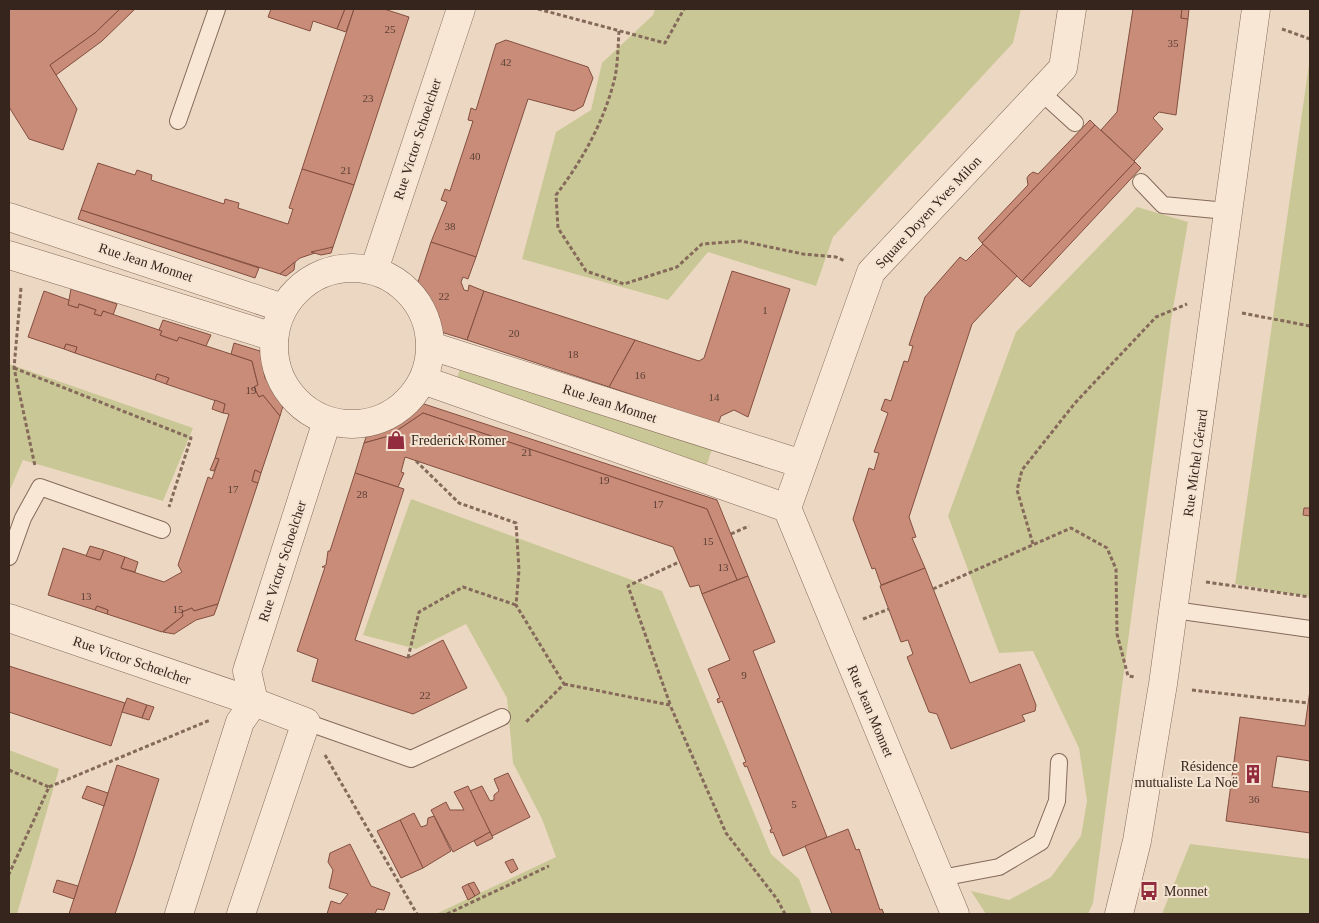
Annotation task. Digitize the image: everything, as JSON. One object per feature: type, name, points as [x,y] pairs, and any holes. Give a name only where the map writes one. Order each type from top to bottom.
[{"type":"street","name":"Rue Victor Schoelcher","points":[[374,270],[461,9]]},
{"type":"street","name":"Square Doyen Yves Milon","points":[[802,464],[871,272],[1062,68],[1072,9]]},
{"type":"street","name":"Rue Michel Gérard","points":[[1119,914],[1137,841],[1163,684],[1256,9]]},
{"type":"street","name":"Rue Jean Monnet","points":[[9,217],[283,308]]},
{"type":"street","points":[[16,257],[274,337]]},
{"type":"street","points":[[340,268],[374,270],[401,284],[423,311],[431,346],[423,380],[403,410],[379,420],[365,423],[327,421],[294,400],[279,376],[275,363],[274,337],[283,308],[309,280],[340,268]]},
{"type":"street","name":"Rue Jean Monnet","points":[[431,346],[802,464]]},
{"type":"street","points":[[423,380],[787,508],[802,464]]},
{"type":"street","name":"Rue Victor Schoelcher","points":[[254,702],[247,671],[327,421]]},
{"type":"street","name":"Rue Jean Monnet","points":[[787,508],[955,914]]},
{"type":"street","name":"Rue Victor Schœlcher","points":[[9,618],[254,702]]},
{"type":"street","points":[[179,914],[240,722],[254,702],[306,722],[241,914]]},
{"type":"lane","points":[[178,121],[217,9]]},
{"type":"lane","points":[[1041,92],[1075,123]]},
{"type":"lane","points":[[1141,182],[1163,205],[1227,211]]},
{"type":"lane","points":[[9,558],[23,518],[40,487],[162,530]]},
{"type":"lane","points":[[1174,610],[1310,630]]},
{"type":"lane","points":[[306,722],[411,759],[502,717]]},
{"type":"lane","points":[[941,878],[999,867],[1040,842],[1057,801],[1059,762]]},
{"type":"path","points":[[538,9],[665,43],[684,9]]},
{"type":"path","points":[[619,31],[615,77],[599,122],[576,170],[556,196],[558,228],[586,271],[624,284],[677,267],[702,244],[741,241],[803,254],[836,257],[871,272]]},
{"type":"path","points":[[16,257],[14,368],[40,487]]},
{"type":"path","points":[[1033,544],[1018,490],[1022,470],[1044,441],[1103,372],[1156,317],[1184,304],[1310,326]]},
{"type":"path","points":[[9,363],[14,359]]},
{"type":"path","points":[[14,368],[192,438],[162,530]]},
{"type":"path","points":[[416,461],[459,502],[516,523],[519,570],[516,605],[564,684],[670,705]]},
{"type":"path","points":[[933,589],[1070,528],[1106,548],[1116,570],[1117,634],[1128,676],[1194,690],[1308,703]]},
{"type":"path","points":[[679,562],[628,586],[670,705],[726,833],[777,899],[785,914]]},
{"type":"path","points":[[1178,577],[1310,597]]},
{"type":"path","points":[[408,658],[420,612],[463,587],[516,605]]},
{"type":"path","points":[[502,717],[524,724],[564,684]]},
{"type":"path","points":[[9,874],[49,787],[254,702]]},
{"type":"path","points":[[306,722],[418,914]]},
{"type":"path","points":[[9,770],[49,787]]},
{"type":"path","points":[[447,914],[549,866]]},
{"type":"shaded area","points":[[655,9],[1021,9],[1013,43],[833,237],[816,286],[708,252],[668,300],[522,259],[556,132],[591,110],[602,63],[653,15]]},
{"type":"shaded area","points":[[1310,57],[1310,597],[1235,584]]},
{"type":"shaded area","points":[[1137,207],[1188,222],[1171,320],[1093,903],[1088,914],[986,914],[971,891],[1009,900],[1051,877],[1081,836],[1087,801],[1079,748],[1033,651],[999,653],[948,516],[1016,332]]},
{"type":"shaded area","points":[[462,363],[713,446],[702,479],[451,396]]},
{"type":"shaded area","points":[[9,364],[193,428],[163,501],[23,460],[9,492]]},
{"type":"shaded area","points":[[411,499],[662,591],[771,854],[799,879],[812,914],[436,914],[556,857],[542,819],[513,763],[507,698],[466,624],[416,649],[363,635]]},
{"type":"shaded area","points":[[9,750],[59,769],[17,914],[9,914]]},
{"type":"shaded area","points":[[1190,844],[1310,859],[1310,914],[1162,914]]},
{"type":"building","points":[[9,9],[120,9],[95,33],[50,65],[77,109],[63,150],[29,139],[9,107]]},
{"type":"building","points":[[120,9],[135,9],[102,41],[56,75],[50,65],[95,33]]},
{"type":"building","points":[[271,9],[345,9],[337,29],[313,21],[310,31],[268,17]]},
{"type":"building","points":[[345,9],[354,9],[346,32],[337,29]]},
{"type":"building","points":[[354,9],[384,9],[409,17],[354,185],[302,169]]},
{"type":"building","points":[[1133,9],[1182,9],[1181,18],[1188,19],[1176,115],[1159,112],[1153,118],[1163,129],[1134,161],[1101,130],[1117,112]]},
{"type":"building","points":[[1182,9],[1189,9],[1188,19],[1181,18]]},
{"type":"building","points":[[506,40],[588,67],[593,78],[583,106],[574,111],[528,99],[476,257],[431,242],[447,202],[441,200],[445,189],[450,191],[473,121],[468,120],[471,108],[476,110],[496,44]]},
{"type":"building","points":[[1090,120],[1095,125],[982,243],[978,238],[1028,185],[1027,178],[1029,175],[1033,172],[1038,174]]},
{"type":"building","points":[[1095,125],[1135,162],[1022,281],[982,243]]},
{"type":"building","points":[[1135,162],[1141,168],[1030,287],[1022,281]]},
{"type":"building","points":[[98,163],[135,175],[137,170],[152,175],[151,180],[224,204],[225,199],[239,203],[238,208],[288,224],[293,209],[289,208],[302,169],[354,185],[333,247],[300,258],[280,274],[81,210]]},
{"type":"building","points":[[81,210],[259,268],[255,278],[78,219]]},
{"type":"building","points":[[431,242],[476,257],[468,279],[463,277],[461,282],[464,290],[468,291],[469,285],[484,291],[467,340],[441,332],[439,316],[418,282]]},
{"type":"building","points":[[983,244],[1017,276],[972,324],[909,517],[916,537],[912,538],[925,568],[881,585],[875,568],[872,569],[853,519],[869,468],[874,470],[879,453],[874,452],[888,413],[881,410],[885,399],[891,401],[904,361],[908,362],[913,346],[909,345],[925,297],[960,257],[966,261]]},
{"type":"building","points":[[333,247],[331,253],[321,255],[311,252]]},
{"type":"building","points":[[295,262],[294,270],[286,276],[280,274]]},
{"type":"building","points":[[732,271],[790,289],[748,417],[734,410],[721,416],[718,424],[609,387],[635,340],[699,361],[704,358]]},
{"type":"building","points":[[71,289],[117,304],[113,315],[103,311],[101,316],[94,314],[96,310],[79,304],[78,308],[68,305]]},
{"type":"building","points":[[44,291],[69,300],[68,305],[78,308],[79,304],[96,310],[94,314],[101,316],[103,311],[162,331],[160,335],[177,341],[179,337],[252,361],[258,385],[254,387],[259,397],[263,395],[280,416],[261,473],[255,470],[252,481],[258,483],[218,604],[194,611],[192,608],[182,612],[183,616],[162,632],[107,614],[108,610],[97,606],[95,610],[48,595],[63,548],[100,560],[104,550],[125,557],[121,568],[164,582],[182,572],[178,565],[208,477],[212,479],[219,459],[215,458],[229,414],[223,413],[225,404],[166,384],[169,378],[157,374],[155,380],[75,353],[77,347],[66,344],[64,349],[28,337]]},
{"type":"building","points":[[484,291],[635,340],[609,387],[467,340]]},
{"type":"building","points":[[163,320],[211,335],[206,346],[179,337],[177,341],[160,335],[162,331],[159,330]]},
{"type":"building","points":[[234,343],[260,351],[265,378],[283,406],[280,416],[263,395],[259,397],[254,387],[258,385],[252,361],[231,354]]},
{"type":"building","points":[[66,344],[77,347],[75,353],[64,349]]},
{"type":"building","points":[[157,374],[169,378],[166,384],[155,380]]},
{"type":"building","points":[[215,400],[225,404],[223,413],[212,409]]},
{"type":"building","points":[[418,402],[717,500],[748,576],[737,580],[707,509],[423,413],[389,436],[364,443],[368,432],[394,422]]},
{"type":"building","points":[[423,413],[707,509],[737,580],[702,594],[699,585],[690,587],[673,547],[405,457],[401,472],[404,473],[398,487],[355,473],[364,443],[389,436]]},
{"type":"building","points":[[215,458],[219,459],[214,471],[210,470]]},
{"type":"building","points":[[255,470],[261,473],[258,483],[252,481]]},
{"type":"building","points":[[355,473],[404,489],[355,640],[408,658],[443,640],[467,688],[413,714],[312,681],[318,659],[297,651],[325,567],[322,567],[326,565],[328,551],[330,551]]},
{"type":"building","points":[[1304,508],[1310,508],[1310,516],[1303,515]]},
{"type":"building","points":[[90,546],[104,550],[100,560],[86,556]]},
{"type":"building","points":[[125,557],[138,562],[135,572],[121,568]]},
{"type":"building","points":[[925,568],[970,683],[1020,664],[1036,705],[1035,711],[1022,715],[1025,721],[951,749],[937,714],[929,712],[907,657],[913,654],[908,640],[901,642],[880,586]]},
{"type":"building","points":[[748,576],[775,642],[753,651],[827,837],[783,856],[773,832],[771,833],[770,830],[772,829],[747,766],[745,767],[743,763],[746,762],[722,701],[718,703],[717,699],[720,698],[708,669],[730,660],[702,594]]},
{"type":"building","points":[[218,604],[214,615],[196,620],[174,634],[163,632],[183,616],[182,612],[192,608],[194,611]]},
{"type":"building","points":[[97,606],[108,610],[107,614],[95,610]]},
{"type":"building","points":[[9,666],[125,703],[111,746],[9,712]]},
{"type":"building","name":"Résidence mutualiste La Noë","points":[[1310,690],[1310,761],[1277,756],[1272,787],[1310,792],[1310,833],[1226,821],[1240,717],[1305,726]]},
{"type":"building","points":[[127,698],[147,705],[142,718],[122,712]]},
{"type":"building","points":[[147,705],[154,707],[149,720],[142,718]]},
{"type":"building","points":[[117,765],[159,779],[134,858],[115,914],[69,914]]},
{"type":"building","points":[[508,773],[530,817],[492,836],[470,791],[482,786],[490,801],[494,800],[494,795],[499,791],[494,779]]},
{"type":"building","points":[[87,786],[108,793],[104,806],[82,798]]},
{"type":"building","points":[[468,786],[490,832],[453,852],[431,810],[446,802],[450,810],[464,810],[454,792]]},
{"type":"building","points":[[414,813],[421,827],[427,825],[428,818],[434,816],[451,851],[423,868],[400,820]]},
{"type":"building","points":[[400,820],[423,868],[401,878],[377,831]]},
{"type":"building","points":[[848,829],[856,850],[859,849],[880,910],[882,909],[884,914],[832,914],[805,846]]},
{"type":"building","points":[[490,832],[493,838],[477,846],[474,841]]},
{"type":"building","points":[[350,844],[371,886],[390,893],[384,910],[377,909],[375,914],[327,914],[331,901],[340,904],[348,894],[329,888],[333,870],[328,862],[330,853]]},
{"type":"building","points":[[513,859],[518,869],[511,873],[505,862]]},
{"type":"building","points":[[57,880],[78,886],[74,899],[53,892]]},
{"type":"building","points":[[474,882],[480,893],[475,896],[468,884]]},
{"type":"building","points":[[468,884],[475,896],[468,900],[462,887]]},
{"type":"place","name":"Frederick Romer","points":[[396,440]]},
{"type":"place","name":"Résidence mutualiste La Noë","points":[[1253,774]]},
{"type":"place","name":"Monnet","points":[[1149,891]]}]
